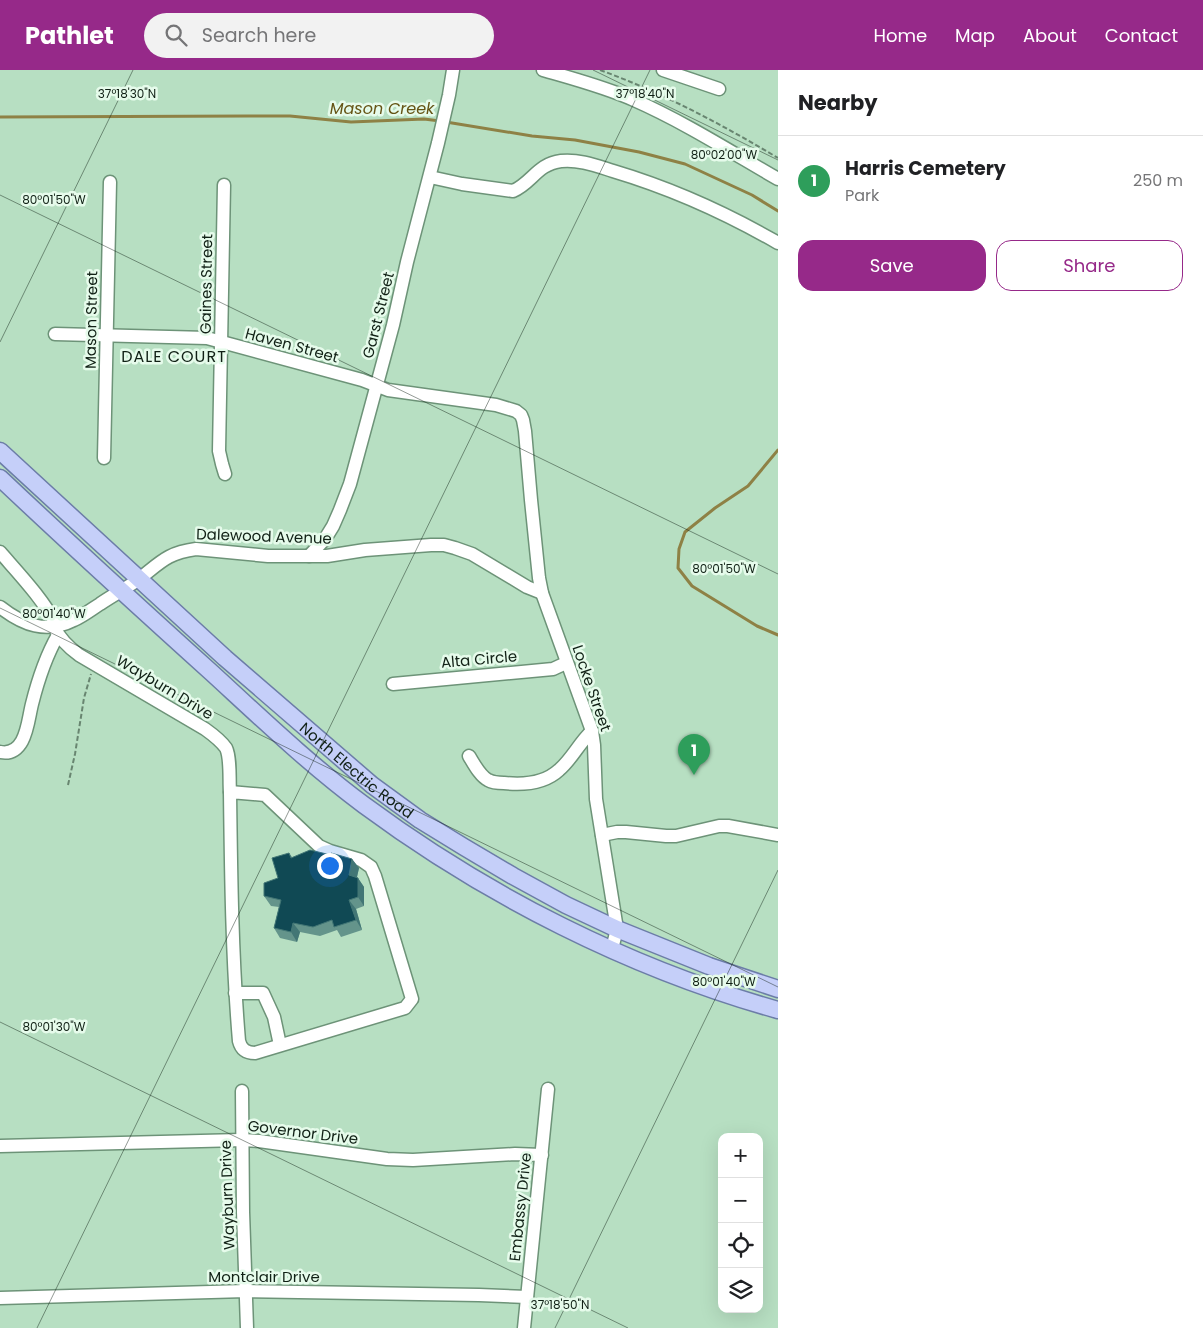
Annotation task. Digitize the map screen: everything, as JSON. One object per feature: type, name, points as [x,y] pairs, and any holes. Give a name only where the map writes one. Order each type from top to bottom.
[{"type":"main road","name":"North Electric Road","points":[[0,451],[138,580],[246,677],[372,785],[428,824],[513,876],[566,905],[617,929],[709,966],[778,989]]},
{"type":"main road","name":"North Electric Road","points":[[0,478],[305,758],[364,805],[451,864],[556,923],[642,962],[711,989],[778,1010]]},
{"type":"street","name":"Garst Street","points":[[309,556],[333,526],[350,484],[393,325],[407,262],[430,177],[449,95],[452,70]]},
{"type":"street","points":[[543,70],[633,99],[778,178]]},
{"type":"street","points":[[663,70],[719,89]]},
{"type":"street","points":[[430,177],[509,191],[516,190],[549,164],[561,161],[591,164],[689,199],[778,243]]},
{"type":"street","name":"Mason Street","points":[[104,458],[110,182]]},
{"type":"street","name":"Gaines Street","points":[[224,185],[219,451],[226,474]]},
{"type":"street","name":"Haven Street","points":[[55,334],[207,338],[362,380],[388,390],[505,407],[516,411],[520,415],[523,420],[526,440]]},
{"type":"street","name":"Locke Street","points":[[526,440],[542,593],[592,731],[596,798],[617,929],[612,949]]},
{"type":"street","name":"Dalewood Avenue","points":[[0,607],[21,622],[56,630],[138,580],[171,554],[196,549],[268,556],[327,556],[365,550],[444,545],[472,554],[527,587],[542,593]]},
{"type":"street","name":"Wayburn Drive","points":[[0,552],[53,618],[56,630],[71,649],[94,665],[205,729],[216,737],[226,749],[229,766],[232,930],[239,1041],[240,1046],[249,1053],[280,1045]]},
{"type":"street","points":[[0,752],[13,751],[22,741],[36,689],[56,630]]},
{"type":"street","name":"Alta Circle","points":[[393,684],[553,669],[566,663]]},
{"type":"street","points":[[469,756],[489,781],[514,784],[532,783],[541,781],[558,772],[592,731]]},
{"type":"street","points":[[230,792],[265,795],[320,846],[330,851],[361,860],[371,867],[412,999],[402,1009],[280,1045],[274,1016],[263,992],[235,993]]},
{"type":"street","points":[[602,835],[626,832],[676,836],[719,826],[778,834]]},
{"type":"street","name":"Embassy Drive","points":[[524,1328],[548,1089]]},
{"type":"street","name":"Wayburn Drive","points":[[242,1091],[242,1212],[248,1328]]},
{"type":"street","name":"Governor Drive","points":[[0,1146],[241,1140],[387,1159],[413,1160],[515,1154],[542,1155]]},
{"type":"street","name":"Montclair Drive","points":[[0,1298],[246,1291],[527,1297]]},
{"type":"path","points":[[600,70],[681,104],[778,158]]},
{"type":"path","points":[[68,785],[76,754],[84,698],[94,665]]},
{"type":"building","points":[[310,850],[352,859],[349,875],[358,878],[358,897],[349,900],[356,920],[334,927],[332,920],[313,927],[293,923],[291,932],[274,928],[281,900],[264,896],[264,883],[278,878],[272,858],[289,853],[291,858]]},
{"type":"waterway","name":"Mason Creek","points":[[0,117],[290,116],[351,122],[424,119],[440,121]]},
{"type":"waterway","name":"Mason Creek","points":[[446,122],[532,136],[575,140],[639,152],[685,164],[752,195],[778,211]]},
{"type":"waterway","name":"Mason Creek","points":[[778,450],[748,486],[715,508],[685,532],[679,549],[678,568],[692,586],[757,626],[778,635]]},
{"type":"place","name":"Harris Cemetery","points":[[694,775]]},
{"type":"district","name":"DALE COURT","points":[[174,356]]}]
